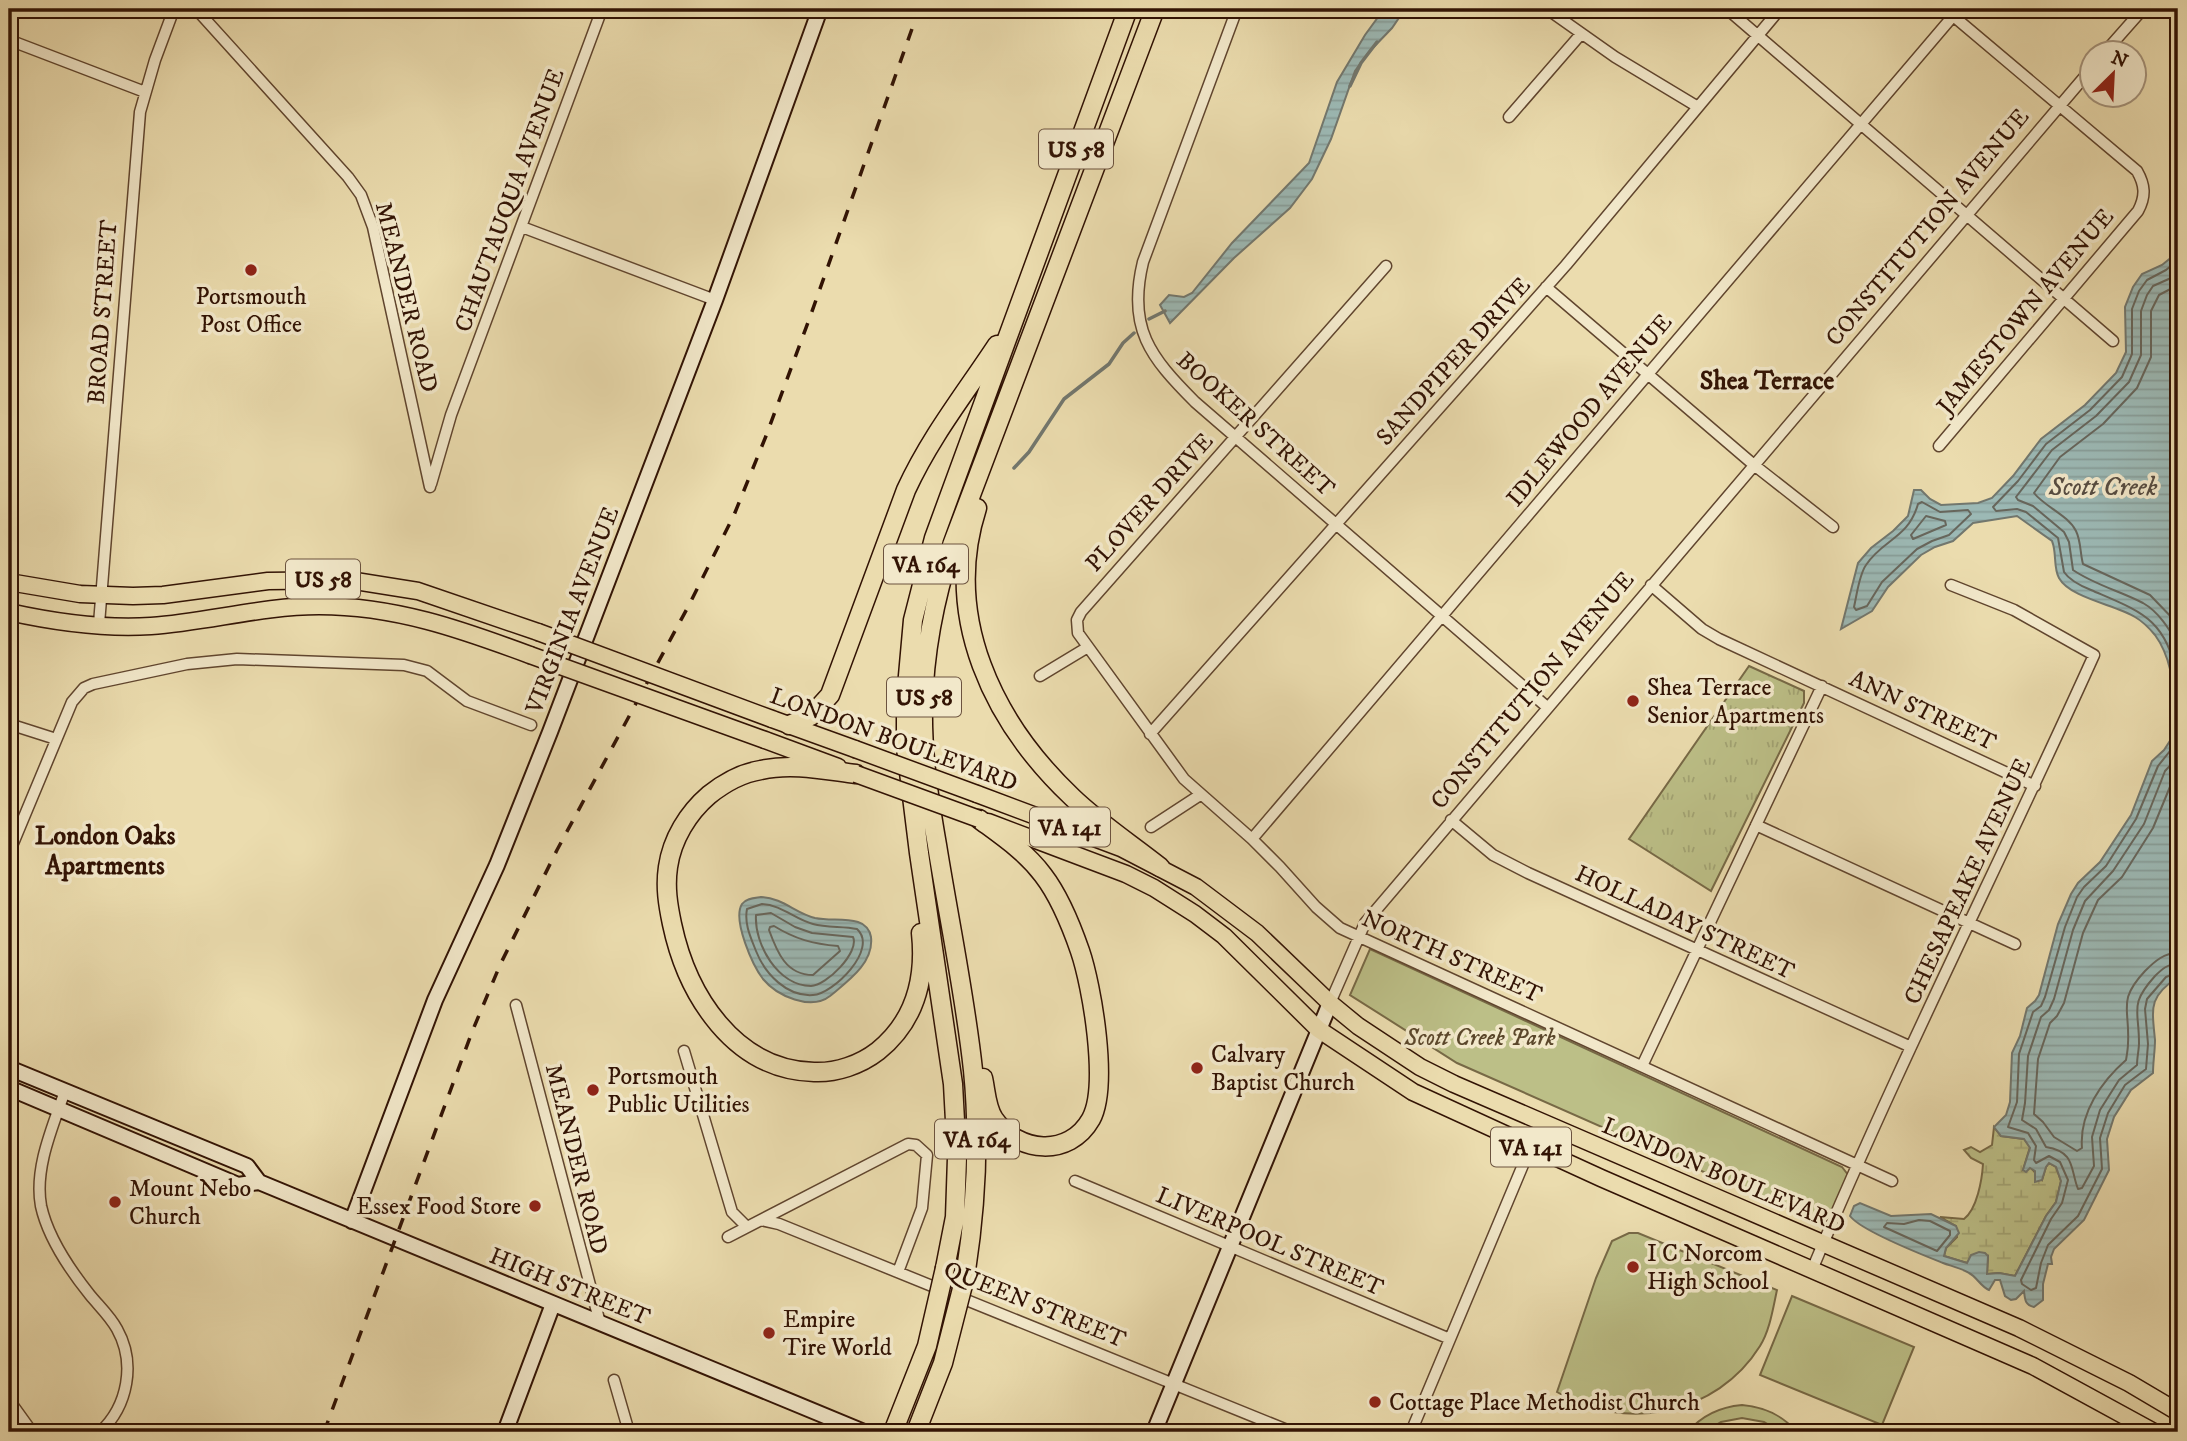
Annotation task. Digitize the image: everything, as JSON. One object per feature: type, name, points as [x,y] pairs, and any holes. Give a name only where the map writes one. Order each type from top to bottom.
[{"type":"highway","name":"US 58","points":[[781,722],[811,716],[830,695],[906,490],[920,460],[998,343],[1025,289],[1128,9]]},
{"type":"highway","name":"US 58","points":[[979,819],[1030,857],[1045,877],[1071,926],[1081,954],[1095,1031],[1098,1101],[1084,1129],[1063,1143],[1040,1147],[1012,1137],[993,1117],[988,1105],[981,1062],[963,1002],[928,785],[923,709],[925,679],[935,609],[945,567],[1155,9]]},
{"type":"highway","name":"VA 164","points":[[893,1432],[927,1346],[955,1217],[957,1158],[953,1084],[906,748],[906,698],[913,620],[934,538],[1025,289]]},
{"type":"highway","points":[[1007,401],[991,469],[972,523],[966,557],[965,589],[972,635],[981,667],[1011,724],[1051,776],[1090,813],[1160,867]]},
{"type":"highway","points":[[856,774],[781,767],[751,772],[715,790],[701,802],[676,839],[666,883],[676,945],[683,967],[698,996],[737,1044],[759,1059],[784,1069],[819,1072],[854,1065],[870,1058],[897,1033],[908,1018],[921,982],[923,952],[919,853]]},
{"type":"highway","name":"VA 164","points":[[916,1432],[943,1363],[965,1277],[975,1205],[978,1141],[963,1002]]},
{"type":"main road","name":"LONDON BOULEVARD","points":[[9,582],[43,589],[101,595],[163,595],[268,581],[349,580],[418,591],[538,632],[1083,832],[1160,867],[1196,887],[1257,933],[1330,1003],[1420,1067],[2030,1333],[2129,1383],[2178,1412]]},
{"type":"main road","name":"LONDON BOULEVARD","points":[[9,611],[99,624],[149,626],[299,606],[353,607],[422,618],[1103,864],[1154,888],[1195,914],[1224,936],[1318,1029],[1413,1092],[1531,1147],[2033,1366],[2154,1432]]},
{"type":"street","name":"BROAD STREET","points":[[99,624],[140,112],[174,9]]},
{"type":"street","name":"MEANDER ROAD","points":[[197,9],[348,177],[365,204],[373,227],[430,487]]},
{"type":"street","name":"CHAUTAUQUA AVENUE","points":[[430,487],[451,415],[603,9]]},
{"type":"street","name":"VIRGINIA AVENUE","points":[[352,1221],[435,1000],[497,865],[550,732],[715,300],[820,9]]},
{"type":"street","name":"BOOKER STREET","points":[[1237,9],[1143,262],[1136,298],[1146,341],[1162,369],[1195,402],[1547,707]]},
{"type":"street","points":[[1547,9],[1581,34],[1698,107]]},
{"type":"street","points":[[1727,9],[2113,341]]},
{"type":"street","name":"SANDPIPER DRIVE","points":[[1150,734],[1546,287],[1780,9]]},
{"type":"street","points":[[2117,38],[2143,9]]},
{"type":"street","points":[[1952,11],[2060,106]]},
{"type":"street","name":"IDLEWOOD AVENUE","points":[[1252,839],[1861,124],[1952,11]]},
{"type":"street","points":[[1509,117],[1581,34]]},
{"type":"street","points":[[9,40],[145,92]]},
{"type":"street","name":"CONSTITUTION AVENUE","points":[[1154,1432],[1318,1029],[1365,923],[2078,85]]},
{"type":"street","name":"JAMESTOWN AVENUE","points":[[1939,446],[2142,203],[2144,188],[2137,171],[2060,106]]},
{"type":"street","points":[[522,227],[715,300]]},
{"type":"street","name":"PLOVER DRIVE","points":[[1088,647],[1077,629],[1081,612],[1386,266]]},
{"type":"street","points":[[1546,287],[1754,464],[1833,527]]},
{"type":"street","name":"CHESAPEAKE AVENUE","points":[[1812,1270],[1856,1165],[2094,655],[2014,610],[1951,584]]},
{"type":"street","name":"ANN STREET","points":[[1651,585],[1702,629],[2035,786]]},
{"type":"street","points":[[1040,676],[1088,647]]},
{"type":"street","name":"NORTH STREET","points":[[1088,647],[1184,779],[1252,839],[1316,907],[1340,928],[1892,1181]]},
{"type":"street","points":[[9,853],[76,695],[93,684],[187,664],[237,659],[414,666],[436,677],[453,693],[467,701],[531,725]]},
{"type":"street","points":[[1642,1066],[1822,686]]},
{"type":"street","points":[[9,724],[56,739]]},
{"type":"street","points":[[1152,827],[1200,795]]},
{"type":"street","name":"HOLLADAY STREET","points":[[1451,820],[1493,855],[1911,1048]]},
{"type":"street","points":[[1756,825],[2015,944]]},
{"type":"street","name":"MEANDER ROAD","points":[[516,1005],[600,1323]]},
{"type":"street","points":[[684,1051],[732,1212],[747,1227]]},
{"type":"street","name":"HIGH STREET","points":[[9,1068],[247,1166],[259,1182],[864,1432]]},
{"type":"street","name":"HIGH STREET","points":[[9,1088],[239,1185],[259,1182]]},
{"type":"street","points":[[65,1091],[44,1156],[41,1207],[75,1276],[118,1330],[124,1344],[128,1374],[120,1404],[113,1418],[100,1432]]},
{"type":"street","points":[[1411,1432],[1541,1122]]},
{"type":"street","points":[[728,1237],[908,1144],[916,1145],[927,1155],[922,1208],[898,1272]]},
{"type":"street","name":"LIVERPOOL STREET","points":[[1075,1181],[1450,1339]]},
{"type":"street","name":"QUEEN STREET","points":[[761,1220],[779,1224],[1292,1432]]},
{"type":"street","points":[[505,1432],[553,1304]]},
{"type":"street","points":[[614,1380],[629,1432]]},
{"type":"street","points":[[9,1400],[32,1432]]},
{"type":"green space","points":[[1749,666],[1804,691],[1804,703],[1711,891],[1629,839]]},
{"type":"green space","name":"Scott Creek Park","points":[[1370,949],[1842,1167],[1849,1176],[1826,1222],[1815,1221],[1457,1063],[1350,995]]},
{"type":"green space","points":[[1994,1127],[2001,1136],[2024,1139],[2030,1147],[2023,1170],[2030,1167],[2042,1180],[2049,1163],[2056,1167],[2061,1181],[2056,1202],[2015,1276],[1987,1274],[1988,1256],[1967,1263],[1944,1256],[1946,1248],[1957,1237],[1956,1226],[1940,1217],[1964,1219],[1972,1208],[1980,1186],[1983,1164],[1971,1158],[1964,1150],[1971,1147],[1980,1152],[1992,1145]]},
{"type":"green space","points":[[1629,1233],[1638,1233],[1777,1290],[1771,1319],[1760,1346],[1742,1369],[1720,1388],[1695,1402],[1640,1414],[1611,1412],[1583,1405],[1557,1392],[1596,1278],[1612,1241]]},
{"type":"green space","points":[[1792,1296],[1914,1347],[1882,1425],[1760,1375]]},
{"type":"green space","points":[[1742,1405],[1772,1413],[1797,1432],[1780,1432],[1764,1422],[1742,1418],[1721,1422],[1705,1432],[1688,1432],[1712,1413]]},
{"type":"water","points":[[1384,9],[1405,9],[1355,71],[1331,139],[1312,179],[1290,208],[1234,258],[1170,323],[1160,305],[1169,295],[1184,297],[1192,293],[1232,243],[1309,163],[1337,82]]},
{"type":"water","name":"Scott Creek","points":[[2178,252],[2178,977],[2161,991],[2154,1004],[2153,1073],[2131,1090],[2114,1117],[2107,1139],[2109,1170],[2084,1220],[2054,1249],[2052,1264],[2048,1264],[2043,1284],[2043,1300],[2034,1307],[2026,1302],[2024,1291],[2011,1300],[2005,1296],[2000,1280],[1995,1280],[1989,1290],[1966,1271],[1893,1242],[1866,1229],[1850,1216],[1854,1206],[1860,1203],[1891,1216],[1931,1214],[1956,1226],[1959,1233],[1946,1248],[1944,1256],[1967,1263],[1971,1255],[1985,1253],[1988,1256],[1987,1274],[2015,1276],[2056,1202],[2061,1181],[2056,1167],[2049,1163],[2042,1180],[2035,1182],[2035,1171],[2030,1168],[2026,1172],[2023,1170],[2030,1148],[2024,1139],[2001,1136],[1994,1127],[2006,1115],[2010,1102],[2012,1053],[2020,1036],[2027,1008],[2039,995],[2058,924],[2071,894],[2078,883],[2100,862],[2131,815],[2152,761],[2164,750],[2175,733],[2170,669],[2160,643],[2140,621],[2127,613],[2083,596],[2065,585],[2057,574],[2052,541],[2017,516],[1973,523],[1953,541],[1921,555],[1888,587],[1872,611],[1841,629],[1858,563],[1908,516],[1914,490],[1921,490],[1941,505],[1978,503],[1992,498],[2041,439],[2085,405],[2116,373],[2126,352],[2125,307],[2133,287],[2142,274],[2162,265]]},
{"type":"water","points":[[761,897],[776,900],[815,918],[863,924],[871,937],[871,946],[864,963],[844,984],[822,1000],[804,1002],[777,991],[763,979],[754,964],[740,921],[742,904]]},
{"type":"waterway","points":[[1350,86],[1361,63],[1377,42]]},
{"type":"waterway","points":[[1149,319],[1165,311]]},
{"type":"waterway","points":[[1014,468],[1029,452],[1064,399],[1109,364],[1123,343],[1134,333]]},
{"type":"railway","points":[[324,1432],[472,1032],[500,965],[557,850],[689,605],[734,515],[810,317],[919,9]]},
{"type":"place","name":"Portsmouth Post Office","points":[[251,270]]},
{"type":"place","name":"Shea Terrace Senior Apartments","points":[[1633,701]]},
{"type":"place","name":"Calvary Baptist Church","points":[[1197,1068]]},
{"type":"place","name":"Portsmouth Public Utilities","points":[[593,1090]]},
{"type":"place","name":"Mount Nebo Church","points":[[115,1202]]},
{"type":"place","name":"Essex Food Store","points":[[535,1206]]},
{"type":"place","name":"I C Norcom High School","points":[[1633,1267]]},
{"type":"place","name":"Empire Tire World","points":[[769,1333]]},
{"type":"place","name":"Cottage Place Methodist Church","points":[[1375,1402]]},
{"type":"district","name":"Shea Terrace","points":[[1767,380]]},
{"type":"district","name":"London Oaks Apartments","points":[[105,850]]}]
